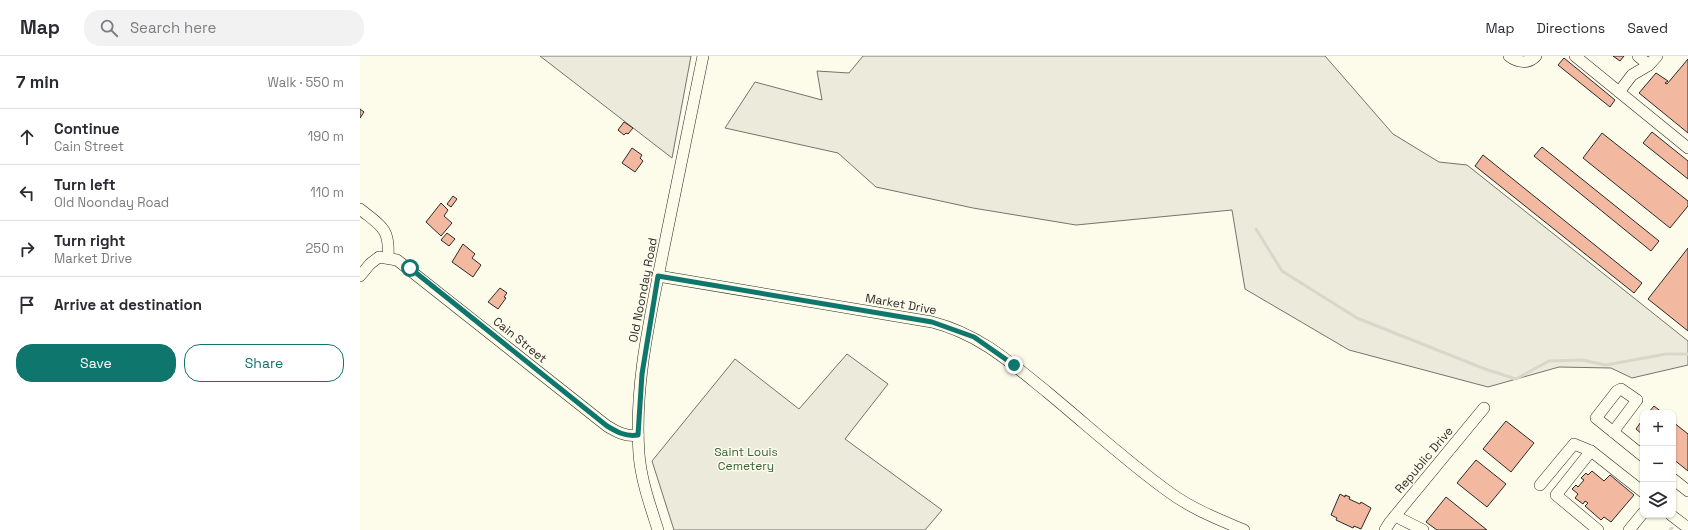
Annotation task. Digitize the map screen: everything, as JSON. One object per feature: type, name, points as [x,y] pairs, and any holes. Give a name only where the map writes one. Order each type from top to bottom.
[{"type":"street","name":"Old Noonday Road","points":[[658,530],[641,470],[638,435],[642,374],[658,276],[703,56]]},
{"type":"street","points":[[1510,56],[1514,59],[1523,61],[1533,60],[1536,56]]},
{"type":"street","points":[[1575,56],[1688,148]]},
{"type":"street","points":[[1638,56],[1649,65]]},
{"type":"street","points":[[1619,92],[1632,75],[1649,65],[1657,56]]},
{"type":"street","points":[[360,209],[385,231],[389,242],[388,257],[379,257],[370,264],[360,276]]},
{"type":"street","name":"Cain Street","points":[[388,257],[397,260],[410,268],[607,426],[618,433],[632,436],[638,435]]},
{"type":"street","name":"Market Drive","points":[[658,276],[932,322],[964,332],[983,342],[1014,365],[1169,492],[1205,513],[1244,530]]},
{"type":"street","name":"Republic Drive","points":[[1385,530],[1484,408]]},
{"type":"street","points":[[1613,432],[1640,454]]},
{"type":"street","points":[[1540,485],[1574,444],[1592,451],[1640,490]]},
{"type":"street","points":[[1592,451],[1556,495],[1598,530]]},
{"type":"street","points":[[1676,481],[1688,491]]},
{"type":"street","points":[[1395,516],[1423,530]]},
{"type":"street","points":[[1629,530],[1640,517]]},
{"type":"street","points":[[1675,518],[1688,528]]},
{"type":"green space","points":[[540,56],[691,56],[672,158]]},
{"type":"green space","points":[[863,56],[1325,56],[1393,134],[1439,162],[1467,165],[1688,341],[1688,365],[1632,378],[1611,368],[1559,367],[1488,387],[1349,350],[1245,289],[1232,210],[1076,225],[973,208],[876,187],[838,153],[725,128],[755,82],[822,100],[817,71],[849,73]]},
{"type":"green space","name":"Saint Louis Cemetery","points":[[847,354],[888,384],[845,439],[942,510],[925,530],[674,530],[652,461],[735,359],[799,409]]},
{"type":"building","points":[[1613,56],[1624,56],[1620,61]]},
{"type":"building","points":[[1564,58],[1615,100],[1610,107],[1558,65]]},
{"type":"building","points":[[1688,59],[1688,133],[1639,93],[1656,73],[1668,81],[1665,83],[1667,84]]},
{"type":"building","points":[[360,109],[364,112],[360,118]]},
{"type":"building","points":[[624,122],[633,128],[628,134],[626,133],[624,135],[618,130]]},
{"type":"building","points":[[1652,132],[1688,161],[1688,179],[1643,143]]},
{"type":"building","points":[[1602,133],[1688,201],[1688,206],[1670,228],[1583,158]]},
{"type":"building","points":[[1542,147],[1659,241],[1651,251],[1534,156]]},
{"type":"building","points":[[632,148],[642,155],[640,158],[643,161],[635,172],[622,163]]},
{"type":"building","points":[[1483,155],[1642,283],[1634,293],[1475,166]]},
{"type":"building","points":[[453,196],[457,199],[451,207],[447,204]]},
{"type":"building","points":[[441,203],[448,210],[444,216],[452,223],[441,236],[426,222]]},
{"type":"building","points":[[447,233],[455,239],[449,246],[441,240]]},
{"type":"building","points":[[463,244],[475,254],[472,258],[481,265],[473,277],[452,262]]},
{"type":"building","points":[[1688,248],[1688,331],[1648,299]]},
{"type":"building","points":[[500,288],[507,293],[504,297],[506,298],[498,309],[488,302]]},
{"type":"building","points":[[1654,406],[1659,410],[1651,410]]},
{"type":"building","points":[[1506,421],[1534,443],[1511,472],[1483,449]]},
{"type":"building","points":[[1640,423],[1640,432],[1636,429]]},
{"type":"building","points":[[1676,424],[1688,434],[1688,471],[1676,461]]},
{"type":"building","points":[[1476,460],[1506,484],[1487,507],[1457,483]]},
{"type":"building","points":[[1592,471],[1604,481],[1610,475],[1634,495],[1611,522],[1604,517],[1601,520],[1585,506],[1588,503],[1585,501],[1583,504],[1575,498],[1578,494],[1572,489],[1576,485],[1578,487],[1584,480],[1581,478],[1586,473],[1588,475]]},
{"type":"building","points":[[1340,494],[1345,497],[1345,495],[1350,497],[1349,499],[1360,504],[1361,502],[1371,508],[1361,529],[1354,526],[1353,528],[1336,520],[1337,518],[1331,515]]},
{"type":"building","points":[[1446,497],[1487,530],[1437,530],[1426,522]]},
{"type":"waterway","points":[[1256,229],[1282,271],[1357,318],[1485,369],[1516,379],[1549,361],[1582,360],[1606,365],[1666,354],[1688,354]]},
{"type":"route","points":[[410,268],[607,426],[618,433],[632,436],[638,435],[640,396],[646,342],[658,276],[932,322],[964,332],[974,337],[1014,365]]}]
